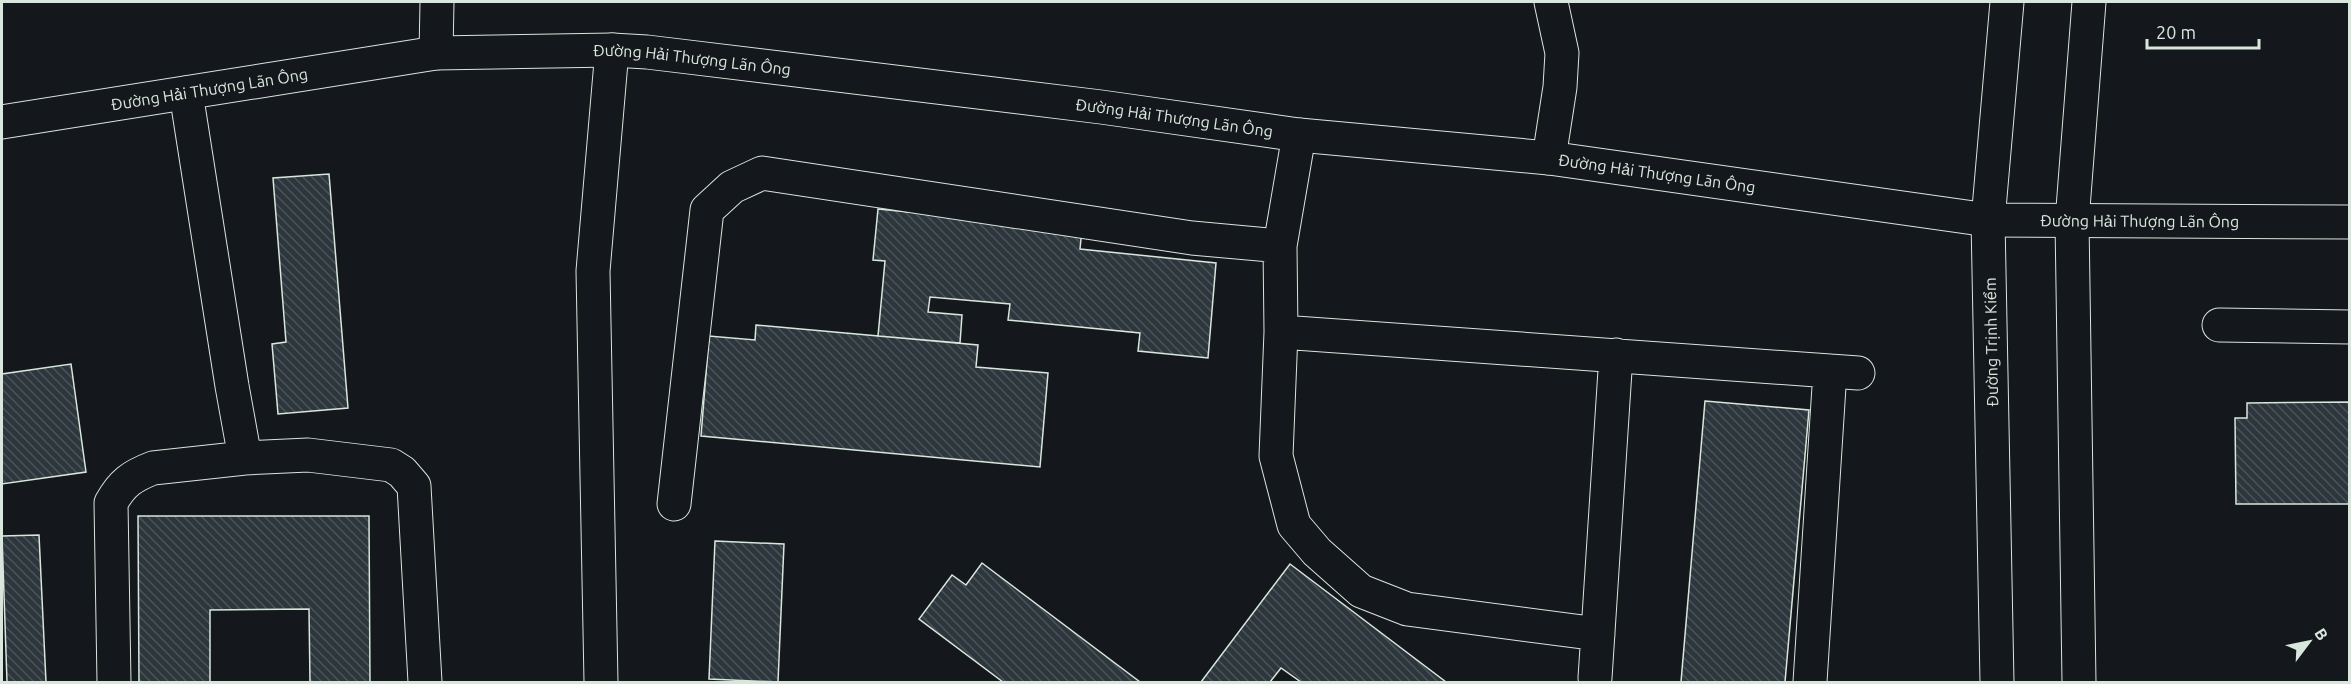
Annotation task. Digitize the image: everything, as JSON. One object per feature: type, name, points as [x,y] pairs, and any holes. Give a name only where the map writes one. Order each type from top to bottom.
[{"type":"main road","points":[[436,53],[437,2]]},
{"type":"main road","points":[[1549,158],[1560,87],[1562,52],[1551,2]]},
{"type":"main road","name":"Đường Trịnh Kiểm","points":[[1997,682],[1988,220],[2007,2]]},
{"type":"main road","points":[[2079,682],[2072,220],[2089,2]]},
{"type":"main road","points":[[601,682],[593,271],[612,50]]},
{"type":"main road","name":"Đường Hải Thượng Lãn Ông","points":[[2,122],[436,53],[612,50],[659,53],[1101,107],[1299,135],[1549,158],[1988,220],[2349,222]]},
{"type":"main road","points":[[186,93],[231,386],[245,458]]},
{"type":"main road","points":[[1299,135],[1280,246],[1281,332],[1276,456],[1294,525],[1317,552],[1361,591],[1407,609],[1598,634]]},
{"type":"main road","points":[[674,504],[707,210],[732,187],[762,173],[1192,238],[1280,246]]},
{"type":"main road","points":[[2219,325],[2349,327]]},
{"type":"main road","points":[[1281,332],[1844,372],[1810,682]]},
{"type":"main road","points":[[1595,678],[1616,355]]},
{"type":"main road","points":[[114,682],[111,503],[120,487],[139,473],[153,468],[245,458],[308,455],[392,465],[402,472],[414,486],[425,682]]},
{"type":"building","points":[[329,174],[348,408],[278,414],[272,344],[286,342],[273,178]]},
{"type":"building","points":[[878,209],[1082,229],[1080,249],[1216,263],[1208,358],[1138,351],[1140,333],[1008,320],[1010,304],[930,297],[928,312],[962,315],[960,343],[878,336],[885,261],[873,260]]},
{"type":"building","points":[[756,325],[978,345],[976,367],[1048,373],[1040,467],[701,436],[709,336],[755,340]]},
{"type":"building","points":[[71,364],[86,472],[2,484],[2,374]]},
{"type":"building","points":[[1705,401],[1809,410],[1785,682],[1681,682]]},
{"type":"building","points":[[2350,402],[2350,504],[2236,504],[2235,418],[2247,418],[2247,403]]},
{"type":"building","points":[[138,516],[369,516],[370,682],[310,682],[309,609],[210,610],[210,682],[139,682]]},
{"type":"building","points":[[39,535],[46,682],[7,682],[2,536]]},
{"type":"building","points":[[715,541],[784,544],[778,682],[709,679]]},
{"type":"building","points":[[982,563],[1140,682],[1003,682],[919,619],[952,575],[966,585]]},
{"type":"building","points":[[1290,564],[1446,682],[1301,682],[1281,668],[1270,682],[1201,682]]}]
